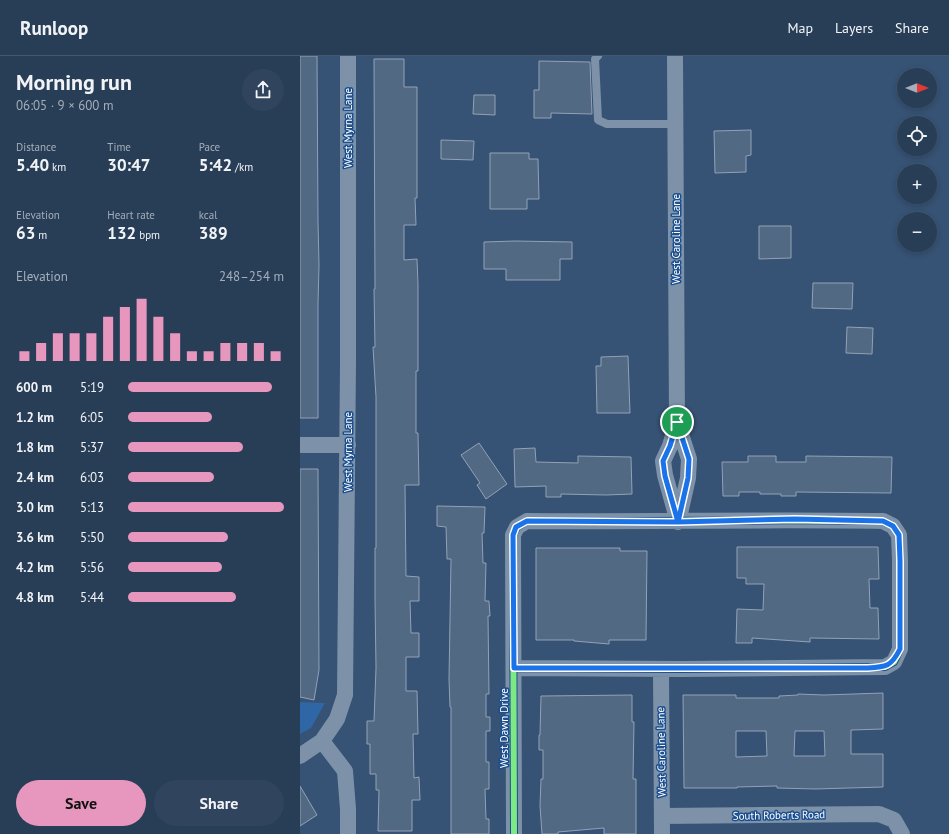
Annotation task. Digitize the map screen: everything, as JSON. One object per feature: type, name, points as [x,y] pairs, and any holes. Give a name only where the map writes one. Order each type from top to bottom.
[{"type":"street","name":"West Myrna Lane","points":[[322,741],[336,719],[345,696],[348,445],[348,56]]},
{"type":"street","name":"West Caroline Lane","points":[[675,56],[677,422],[670,446],[663,461],[665,476],[678,522]]},
{"type":"street","name":"West Caroline Lane","points":[[677,422],[689,459],[688,478],[678,522]]},
{"type":"street","points":[[300,445],[348,445]]},
{"type":"street","points":[[514,668],[867,668],[885,667],[894,662],[900,649],[900,561],[899,535],[893,526],[883,521],[795,519],[678,522]]},
{"type":"street","name":"West Dawn Drive","points":[[514,834],[513,535],[516,527],[527,521],[678,522]]},
{"type":"street","name":"West Caroline Lane","points":[[661,669],[662,834]]},
{"type":"street","points":[[300,756],[322,741],[345,771],[348,834]]},
{"type":"street","name":"South Roberts Road","points":[[662,816],[879,814],[898,827]]},
{"type":"lane","points":[[598,56],[595,60],[598,120],[608,124],[676,124]]},
{"type":"shaded area","points":[[300,702],[325,703],[311,728],[300,734]]},
{"type":"building","points":[[300,56],[317,56],[319,265],[318,418],[300,418]]},
{"type":"building","points":[[374,59],[404,59],[404,87],[417,87],[416,225],[404,225],[404,260],[417,259],[418,284],[416,433],[418,433],[419,485],[405,485],[406,576],[419,577],[419,601],[410,601],[411,633],[419,633],[419,657],[406,657],[406,691],[417,691],[418,734],[413,734],[414,778],[419,777],[420,800],[412,800],[412,831],[378,831],[379,790],[376,790],[376,774],[370,774],[370,744],[367,744],[367,721],[374,721],[376,668],[376,397],[373,347],[375,347]]},
{"type":"building","points":[[539,61],[590,62],[592,114],[551,113],[551,118],[534,118],[534,90],[539,90]]},
{"type":"building","points":[[474,95],[495,95],[495,115],[473,114]]},
{"type":"building","points":[[751,130],[751,155],[746,156],[746,172],[715,173],[714,131]]},
{"type":"building","points":[[441,140],[474,141],[473,160],[441,159]]},
{"type":"building","points":[[490,153],[529,153],[529,159],[538,159],[539,199],[527,199],[527,209],[490,209]]},
{"type":"building","points":[[759,226],[791,226],[791,258],[759,259]]},
{"type":"building","points":[[484,242],[572,242],[572,259],[560,259],[560,280],[506,280],[506,269],[484,269]]},
{"type":"building","points":[[813,283],[853,283],[852,309],[812,308]]},
{"type":"building","points":[[847,327],[873,328],[872,354],[846,353]]},
{"type":"building","points":[[628,356],[630,413],[597,413],[596,366],[601,366],[601,357]]},
{"type":"building","points":[[479,443],[507,484],[486,499],[477,485],[480,483],[461,455]]},
{"type":"building","points":[[535,448],[536,462],[578,463],[578,456],[631,457],[632,494],[561,494],[561,497],[546,497],[546,486],[515,487],[514,449]]},
{"type":"building","points":[[748,456],[776,456],[776,462],[806,462],[806,456],[892,457],[891,493],[796,492],[796,496],[781,496],[781,494],[760,494],[760,492],[739,492],[739,496],[723,496],[722,462],[748,462]]},
{"type":"building","points":[[300,469],[318,469],[319,670],[314,700],[300,697]]},
{"type":"building","points":[[437,506],[485,507],[484,533],[482,533],[483,563],[486,563],[485,601],[489,601],[490,616],[488,616],[489,694],[486,694],[486,717],[490,717],[490,731],[486,731],[486,762],[489,762],[489,789],[485,789],[486,819],[489,819],[489,834],[451,834],[451,707],[449,679],[451,559],[447,559],[446,527],[437,526]]},
{"type":"building","points":[[737,547],[878,547],[879,579],[869,579],[870,608],[878,608],[879,639],[810,638],[810,642],[752,638],[752,643],[736,643],[737,609],[763,610],[764,584],[746,584],[746,578],[737,578]]},
{"type":"building","points":[[536,548],[620,548],[620,551],[647,551],[646,640],[609,640],[609,644],[574,640],[536,640]]},
{"type":"building","points":[[883,693],[883,729],[851,730],[851,754],[883,754],[883,787],[815,789],[777,788],[777,786],[684,788],[683,695],[736,695],[736,698],[779,698],[779,696],[798,694],[824,695]],"holes":[[[736,731],[766,731],[767,756],[736,757]],[[795,731],[824,731],[825,756],[794,756]]]},
{"type":"building","points":[[632,695],[632,722],[634,722],[633,779],[636,779],[636,834],[604,834],[604,828],[558,832],[558,834],[542,834],[540,806],[541,779],[543,779],[543,750],[539,750],[541,696]]},
{"type":"building","points":[[300,786],[317,815],[300,826]]},
{"type":"cycle path","points":[[514,668],[682,669],[885,667],[894,662],[900,649],[899,535],[893,526],[883,521],[527,521],[517,527],[513,535],[514,834]]},
{"type":"route","points":[[677,422],[670,446],[663,461],[665,476],[678,522],[795,519],[883,521],[893,526],[899,535],[900,561],[900,649],[894,662],[885,667],[867,668],[514,668],[513,535],[516,527],[527,521],[678,522],[688,478],[689,459],[677,422]]}]
